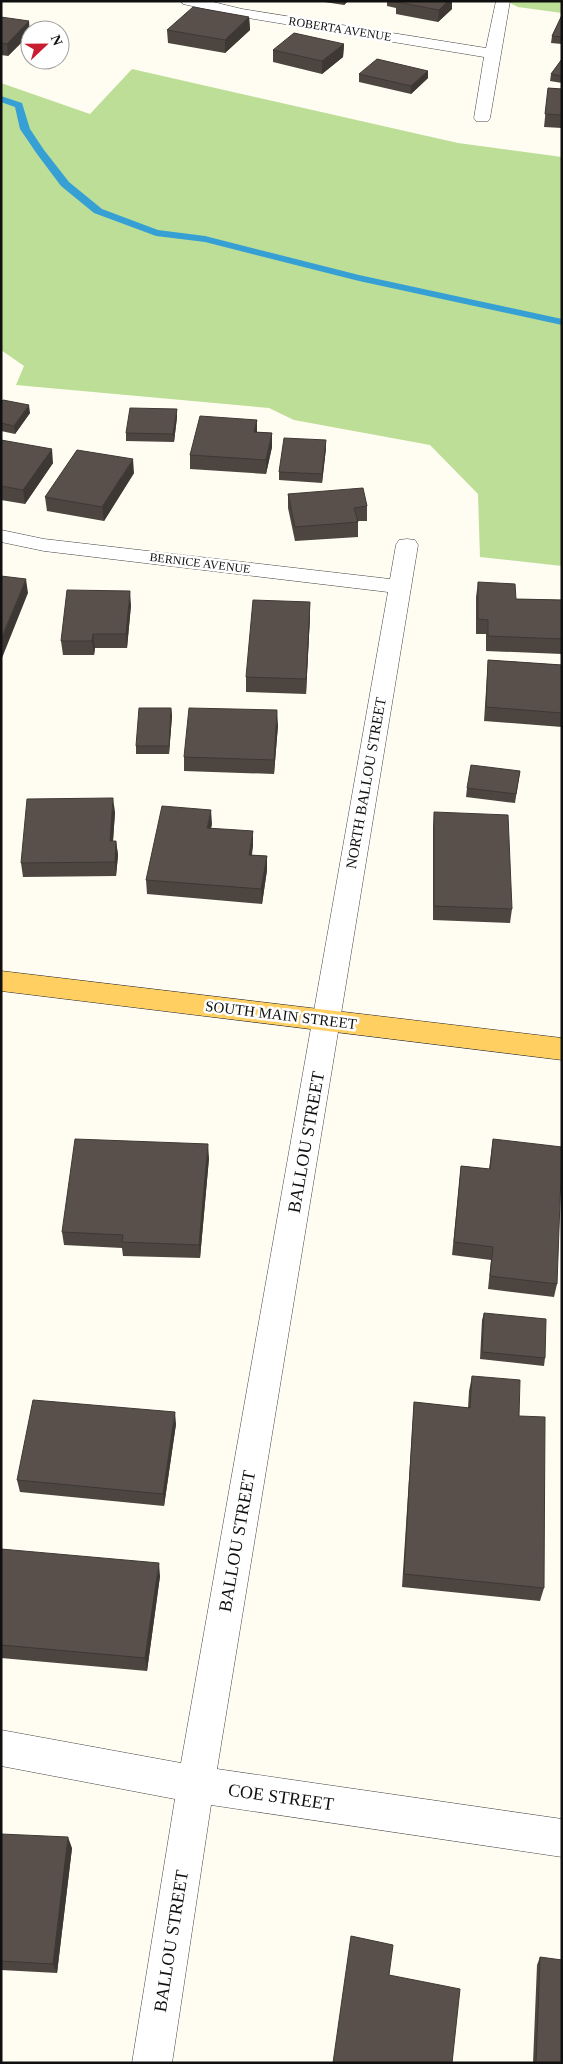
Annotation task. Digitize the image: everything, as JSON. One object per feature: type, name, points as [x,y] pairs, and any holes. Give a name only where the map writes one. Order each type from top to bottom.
[{"type":"main road","name":"SOUTH MAIN STREET","points":[[1,981],[562,1049]]},
{"type":"street","name":"ROBERTA AVENUE","points":[[188,1],[242,12],[492,54]]},
{"type":"street","points":[[482,118],[503,1]]},
{"type":"street","name":"BERNICE AVENUE","points":[[1,536],[44,545],[399,587]]},
{"type":"street","name":"NORTH BALLOU STREET","points":[[326,1020],[407,545]]},
{"type":"street","name":"BALLOU STREET","points":[[152,2063],[196,1784],[326,1020]]},
{"type":"street","name":"COE STREET","points":[[1,1748],[196,1784],[562,1838]]},
{"type":"green space","points":[[506,1],[562,1],[562,13],[518,7]]},
{"type":"green space","points":[[132,69],[458,143],[562,157],[562,566],[480,557],[478,494],[430,445],[294,420],[269,408],[16,385],[24,366],[1,350],[1,83],[90,114]]},
{"type":"building","points":[[397,1],[448,1],[439,10]]},
{"type":"building","points":[[193,7],[249,17],[225,40],[167,30]]},
{"type":"building","points":[[562,15],[562,37],[552,36]]},
{"type":"building","points":[[1,17],[22,20],[20,20],[20,30],[7,44],[1,43]]},
{"type":"building","points":[[294,33],[344,44],[322,61],[273,50]]},
{"type":"building","points":[[377,59],[428,71],[411,86],[359,74]]},
{"type":"building","points":[[562,59],[562,76],[551,74]]},
{"type":"building","points":[[548,88],[562,89],[562,115],[545,114]]},
{"type":"building","points":[[3,400],[29,405],[14,426],[1,423],[1,402]]},
{"type":"building","points":[[130,408],[177,409],[173,434],[126,433]]},
{"type":"building","points":[[200,416],[257,420],[254,432],[272,433],[266,460],[190,455]]},
{"type":"building","points":[[284,438],[326,440],[322,474],[279,472]]},
{"type":"building","points":[[1,440],[52,449],[23,490],[1,486]]},
{"type":"building","points":[[77,450],[133,459],[102,507],[45,497]]},
{"type":"building","points":[[363,488],[367,506],[354,508],[358,522],[295,527],[288,494]]},
{"type":"building","points":[[1,576],[26,579],[1,639]]},
{"type":"building","points":[[478,582],[515,584],[516,599],[562,600],[562,639],[488,636],[488,620],[478,619]]},
{"type":"building","points":[[67,590],[130,591],[126,634],[93,634],[92,641],[61,641]]},
{"type":"building","points":[[253,600],[310,602],[306,679],[246,677]]},
{"type":"building","points":[[488,660],[562,665],[562,713],[486,707]]},
{"type":"building","points":[[139,708],[171,708],[169,746],[136,746]]},
{"type":"building","points":[[189,708],[277,710],[274,760],[184,757]]},
{"type":"building","points":[[471,765],[520,771],[516,794],[467,788]]},
{"type":"building","points":[[113,798],[110,841],[116,841],[115,862],[21,863],[27,799]]},
{"type":"building","points":[[162,806],[211,810],[207,828],[253,831],[249,855],[267,856],[261,889],[146,880]]},
{"type":"building","points":[[434,812],[508,815],[512,909],[434,906]]},
{"type":"building","points":[[75,1139],[208,1144],[199,1245],[122,1242],[123,1235],[62,1232]]},
{"type":"building","points":[[493,1139],[562,1147],[557,1284],[490,1276],[493,1247],[454,1242],[461,1166],[490,1169]]},
{"type":"building","points":[[484,1313],[546,1319],[545,1358],[482,1352]]},
{"type":"building","points":[[472,1376],[520,1380],[519,1416],[545,1417],[544,1588],[404,1574],[414,1402],[470,1408]]},
{"type":"building","points":[[33,1400],[175,1412],[163,1494],[17,1480]]},
{"type":"building","points":[[1,1549],[159,1563],[145,1658],[1,1645]]},
{"type":"building","points":[[1,1834],[68,1837],[53,1964],[1,1961]]},
{"type":"building","points":[[351,1936],[393,1945],[389,1975],[460,1989],[452,2063],[333,2063]]},
{"type":"building","points":[[540,1957],[562,1960],[562,2063],[536,2063]]},
{"type":"waterway","points":[[1,99],[19,105],[25,129],[40,152],[65,184],[98,211],[156,233],[205,239],[359,278],[562,322]]}]
